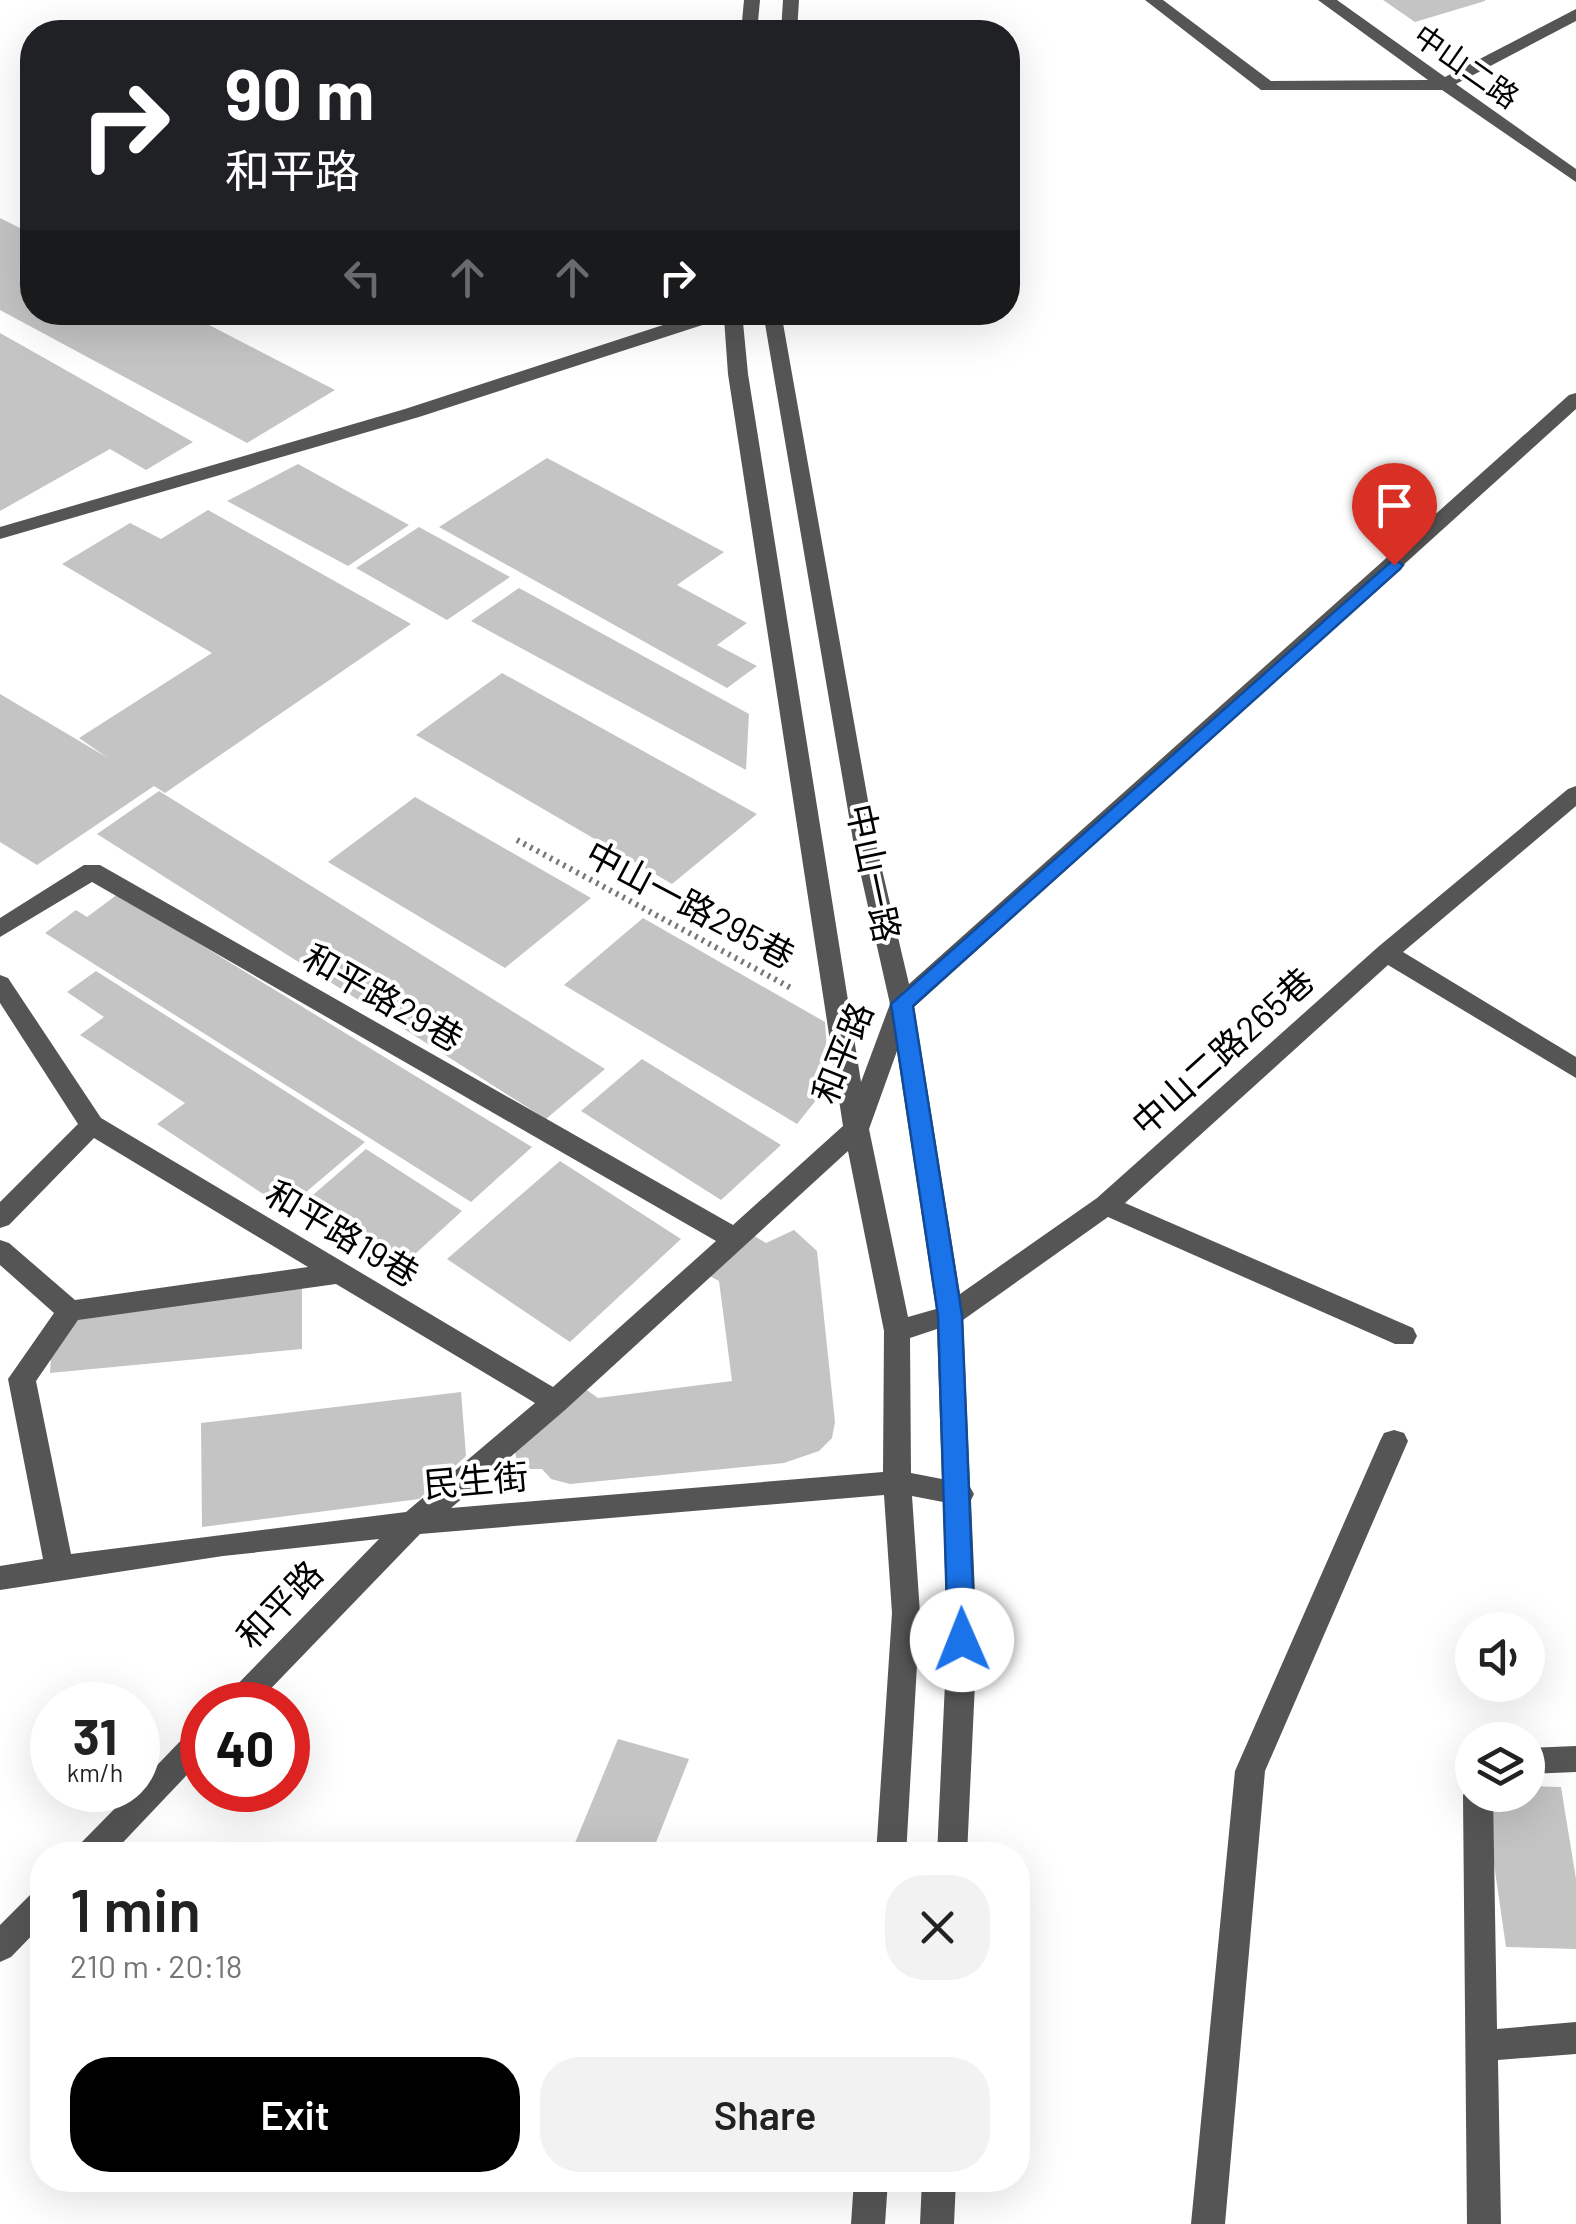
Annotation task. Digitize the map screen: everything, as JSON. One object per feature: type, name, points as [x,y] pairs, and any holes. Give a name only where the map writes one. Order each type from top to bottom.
[{"type":"street","points":[[1153,0],[1267,86],[1442,85],[1576,14]]},
{"type":"street","name":"中山二路","points":[[1326,0],[1576,177]]},
{"type":"street","points":[[0,533],[430,408],[683,325]]},
{"type":"street","name":"中山一路","points":[[734,325],[738,374],[856,1128],[897,1330],[897,1482],[906,1613],[892,1842]]},
{"type":"street","name":"中山一路","points":[[774,325],[864,840],[902,1004],[950,1315],[960,1494],[962,1640],[953,1842]]},
{"type":"street","name":"和平路","points":[[258,1682],[411,1524],[555,1402],[856,1128],[902,1004],[1336,619],[1576,399]]},
{"type":"street","name":"中山二路265巷","points":[[897,1330],[950,1315],[1106,1206],[1386,953],[1576,794]]},
{"type":"street","name":"和平路29巷","points":[[0,929],[92,872],[733,1238]]},
{"type":"street","points":[[1386,953],[1576,1069]]},
{"type":"street","points":[[0,984],[92,1125],[0,1218]]},
{"type":"street","name":"和平路19巷","points":[[92,1125],[555,1402]]},
{"type":"street","points":[[1106,1206],[1404,1336]]},
{"type":"street","points":[[0,1250],[70,1311]]},
{"type":"street","points":[[60,1567],[11,1381],[70,1311],[339,1273]]},
{"type":"street","points":[[1208,2224],[1250,1771],[1394,1441]]},
{"type":"street","name":"民生街","points":[[0,1578],[147,1552],[411,1524],[897,1482],[960,1494]]},
{"type":"street","points":[[1545,1760],[1576,1759]]},
{"type":"street","points":[[103,1842],[180,1762]]},
{"type":"street","points":[[1478,1812],[1484,2224]]},
{"type":"street","points":[[0,1948],[30,1917]]},
{"type":"street","points":[[1482,2046],[1576,2038]]},
{"type":"street","points":[[868,2224],[870,2192]]},
{"type":"street","points":[[937,2224],[938,2192]]},
{"type":"path","name":"中山一路295巷","points":[[517,840],[840,1014]]},
{"type":"building","points":[[1383,0],[1485,0],[1485,1],[1415,22]]},
{"type":"building","points":[[0,218],[20,228],[20,321],[0,310]]},
{"type":"building","points":[[28,325],[209,325],[335,390],[247,443]]},
{"type":"building","points":[[0,333],[193,442],[146,470],[110,449],[0,511]]},
{"type":"building","points":[[547,458],[724,552],[677,585],[747,623],[717,645],[757,666],[727,688],[439,527]]},
{"type":"building","points":[[298,464],[409,525],[348,566],[227,501]]},
{"type":"building","points":[[208,510],[411,624],[165,793],[154,786],[37,865],[0,842],[0,694],[108,758],[79,738],[212,653],[62,564],[130,523],[161,539]]},
{"type":"building","points":[[419,527],[510,577],[447,620],[356,568]]},
{"type":"building","points":[[519,588],[749,714],[746,770],[471,621]]},
{"type":"building","points":[[502,673],[757,814],[672,884],[416,735]]},
{"type":"building","points":[[159,791],[605,1069],[546,1119],[97,834]]},
{"type":"building","points":[[415,797],[591,898],[505,968],[328,862]]},
{"type":"building","points":[[118,894],[532,1147],[471,1202],[45,933],[76,910],[87,917]]},
{"type":"building","points":[[643,918],[825,1022],[829,1084],[797,1124],[564,985]]},
{"type":"building","points":[[96,971],[365,1142],[286,1209],[157,1124],[185,1103],[80,1035],[104,1017],[67,992]]},
{"type":"building","points":[[642,1059],[781,1145],[721,1200],[581,1111]]},
{"type":"building","points":[[366,1149],[462,1211],[403,1265],[306,1201]]},
{"type":"building","points":[[560,1161],[681,1239],[570,1342],[447,1259]]},
{"type":"building","points":[[794,1230],[817,1251],[835,1422],[832,1438],[819,1451],[784,1463],[570,1484],[551,1479],[542,1469],[518,1469],[515,1451],[581,1386],[598,1398],[732,1381],[719,1281],[708,1275],[751,1234],[766,1243]]},
{"type":"building","points":[[302,1286],[302,1349],[50,1373],[54,1310]]},
{"type":"building","points":[[461,1392],[466,1456],[419,1499],[202,1527],[201,1423]]},
{"type":"building","points":[[618,1739],[689,1759],[656,1842],[575,1842]]},
{"type":"building","points":[[1545,1787],[1561,1787],[1576,1879],[1576,1949],[1506,1947],[1486,1812],[1545,1812]]},
{"type":"route","points":[[962,1640],[960,1494],[950,1315],[902,1004],[1394,565]]}]
